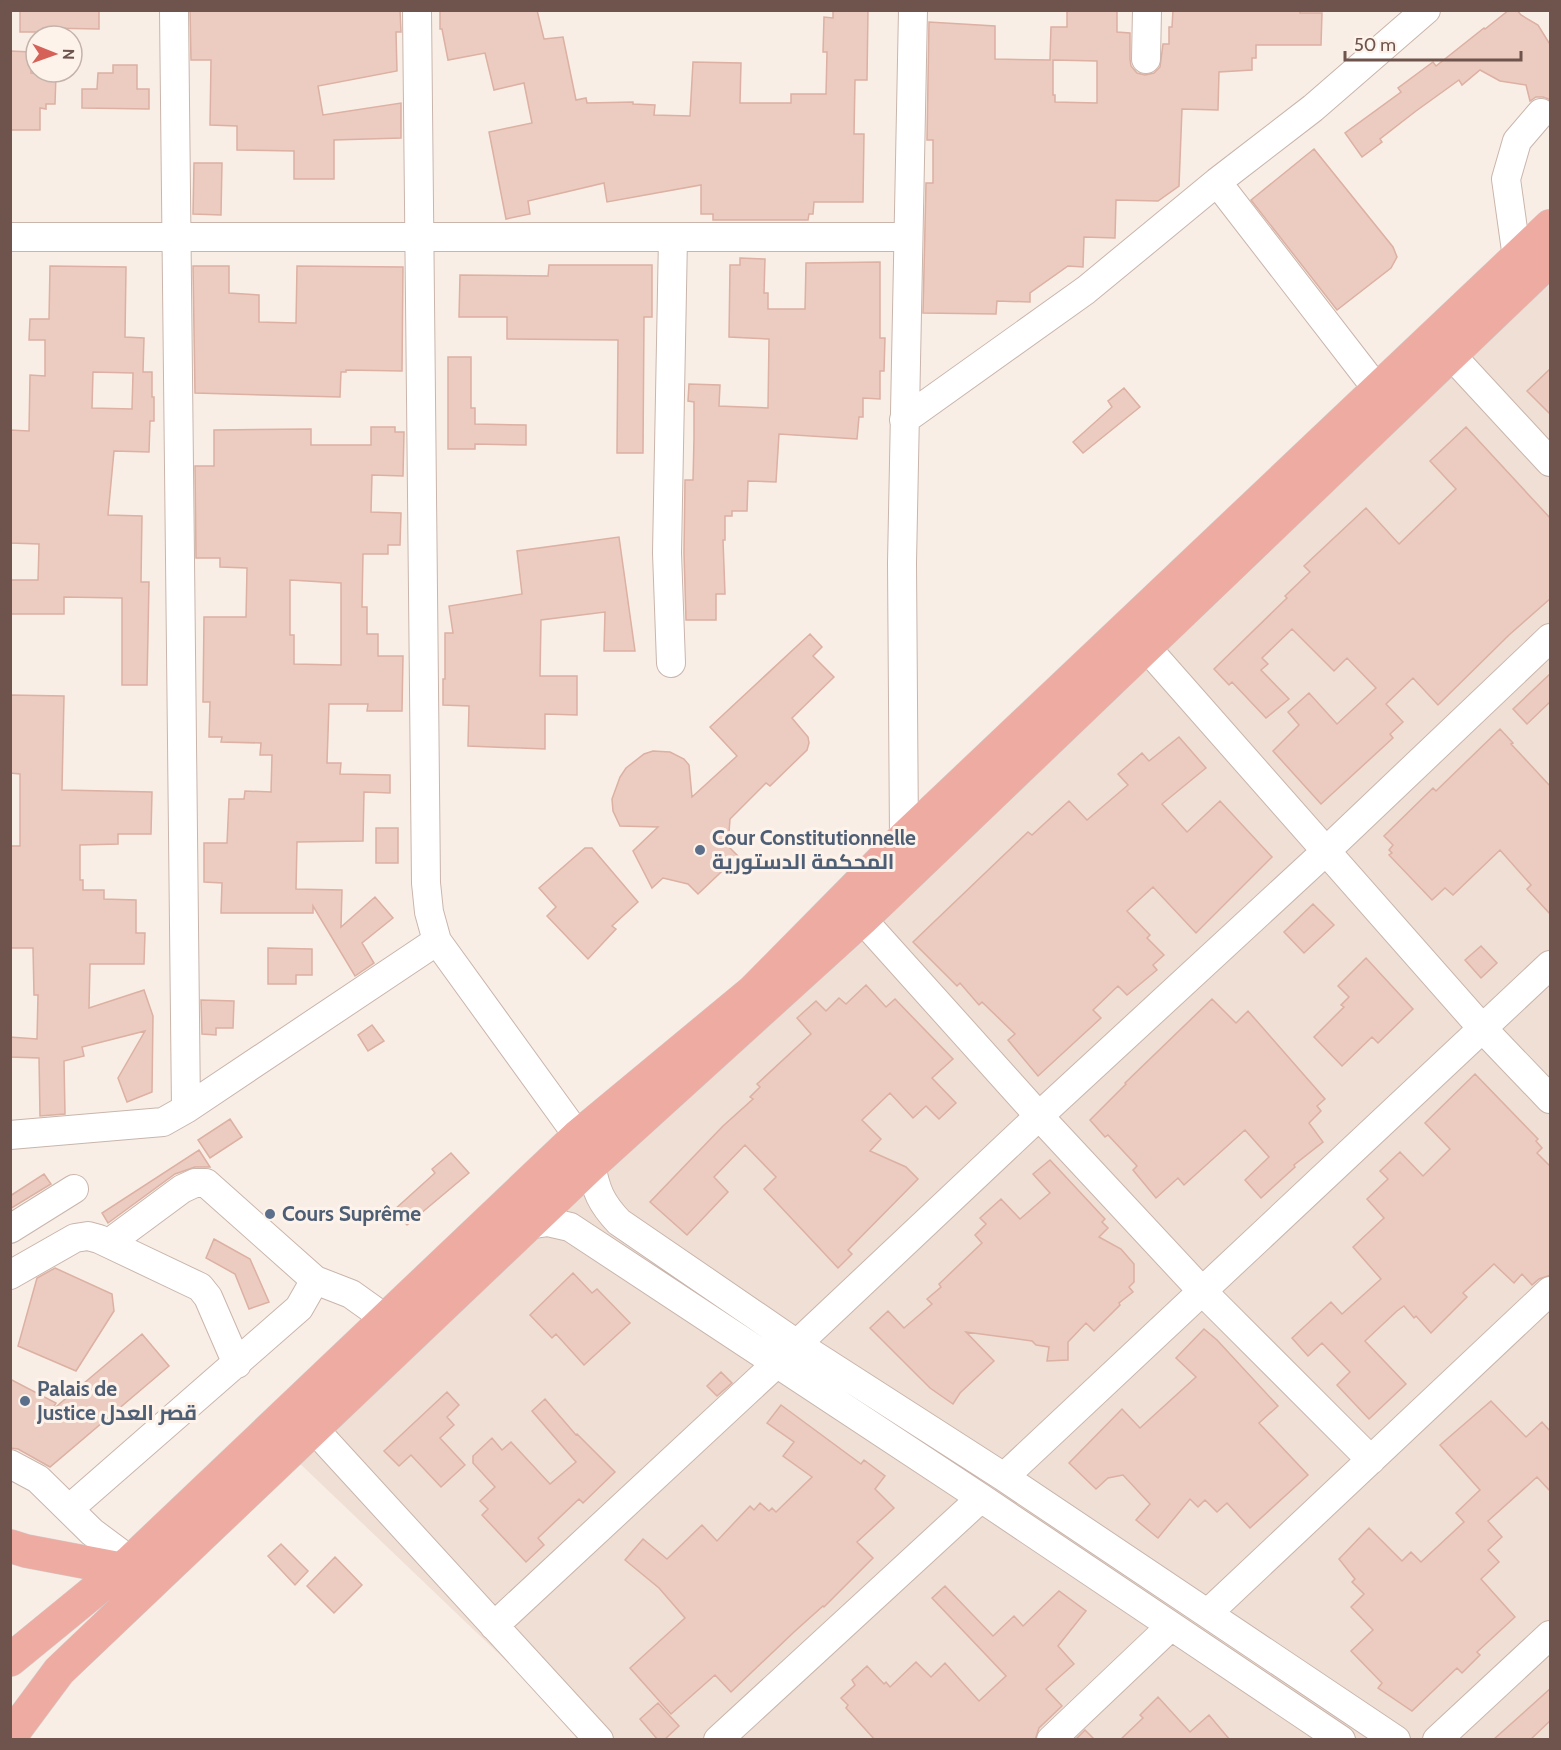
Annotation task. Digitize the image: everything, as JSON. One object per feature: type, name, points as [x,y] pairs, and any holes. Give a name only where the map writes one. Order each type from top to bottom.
[{"type":"highway","points":[[10,1660],[126,1565],[578,1136],[753,992],[904,838],[1551,226]]},
{"type":"highway","points":[[10,1737],[59,1671],[315,1430],[591,1165],[862,919],[1551,260]]},
{"type":"highway","points":[[10,1546],[26,1551],[126,1565]]},
{"type":"street","points":[[174,10],[186,1109]]},
{"type":"street","points":[[417,10],[426,883],[429,912],[437,941],[578,1136]]},
{"type":"street","points":[[904,838],[902,563],[913,10]]},
{"type":"street","points":[[1146,59],[1147,10]]},
{"type":"street","points":[[904,420],[1086,290],[1217,182],[1313,108],[1426,10]]},
{"type":"street","points":[[1517,258],[1506,179],[1518,141],[1541,113]]},
{"type":"street","points":[[1217,182],[1377,389]]},
{"type":"street","points":[[10,237],[907,237]]},
{"type":"street","points":[[671,663],[667,553],[673,237]]},
{"type":"street","points":[[1451,355],[1551,462]]},
{"type":"street","points":[[797,1344],[1551,638]]},
{"type":"street","points":[[1146,647],[1482,1028],[1551,1099]]},
{"type":"street","points":[[862,919],[1039,1116],[1202,1291],[1371,1460]]},
{"type":"street","points":[[10,1135],[163,1122],[186,1109],[437,941]]},
{"type":"street","points":[[1004,1477],[1551,965]]},
{"type":"street","points":[[591,1165],[595,1187],[604,1206],[619,1222],[797,1344],[1004,1477],[1396,1740]]},
{"type":"street","points":[[109,1243],[182,1189],[195,1183],[206,1183],[315,1280],[351,1294],[386,1318]]},
{"type":"street","points":[[10,1230],[74,1189]]},
{"type":"street","points":[[528,1225],[549,1222],[570,1227],[981,1498],[1341,1740]]},
{"type":"street","points":[[10,1275],[75,1238],[88,1236],[109,1243],[200,1287],[208,1297],[237,1364]]},
{"type":"street","points":[[69,1509],[299,1308],[315,1280]]},
{"type":"street","points":[[1208,1613],[1551,1290]]},
{"type":"street","points":[[494,1626],[776,1364]]},
{"type":"street","points":[[315,1430],[599,1740]]},
{"type":"street","points":[[10,1464],[38,1479],[126,1565]]},
{"type":"street","points":[[718,1740],[981,1498]]},
{"type":"street","points":[[1051,1740],[1171,1626]]},
{"type":"street","points":[[1437,1740],[1551,1635]]},
{"type":"shaded area","points":[[1550,251],[1550,1739],[588,1739],[271,1436]]},
{"type":"building","points":[[20,10],[99,10],[99,29],[84,29],[84,24],[24,24],[24,32],[20,32]]},
{"type":"building","points":[[190,10],[400,10],[401,32],[396,32],[397,71],[318,86],[323,115],[401,103],[401,138],[334,140],[334,179],[294,179],[294,151],[237,150],[237,126],[210,125],[211,60],[191,60]]},
{"type":"building","points":[[440,10],[537,10],[544,39],[563,37],[576,100],[586,98],[587,103],[633,102],[633,104],[655,105],[654,115],[690,116],[693,62],[741,63],[740,103],[791,103],[791,94],[826,94],[827,52],[823,52],[824,17],[833,18],[833,10],[868,10],[867,80],[855,80],[854,134],[864,134],[863,202],[814,202],[813,214],[809,214],[808,220],[713,220],[713,214],[701,214],[701,185],[607,202],[604,183],[528,201],[530,214],[506,219],[489,132],[532,123],[524,83],[494,90],[485,53],[448,60],[442,29],[440,29]]},
{"type":"building","points":[[1067,10],[1117,10],[1117,32],[1130,33],[1131,66],[1137,73],[1145,75],[1154,73],[1160,67],[1163,44],[1169,44],[1169,27],[1172,27],[1173,10],[1300,10],[1300,13],[1322,13],[1321,45],[1256,45],[1256,58],[1252,58],[1252,70],[1219,72],[1218,110],[1182,109],[1179,186],[1158,201],[1116,200],[1115,238],[1084,237],[1083,267],[1068,266],[1030,293],[1030,302],[997,301],[996,314],[923,313],[926,183],[933,183],[933,140],[927,140],[929,22],[995,26],[995,59],[1050,60],[1051,27],[1067,27]],"holes":[[[1053,60],[1097,61],[1097,103],[1055,102]]]},
{"type":"building","points":[[1509,10],[1517,10],[1538,25],[1551,46],[1551,100],[1536,97],[1530,101],[1526,85],[1500,81],[1480,70],[1462,85],[1459,80],[1416,111],[1380,139],[1382,142],[1362,157],[1345,133],[1401,92],[1398,88],[1433,62],[1436,66]]},
{"type":"building","points":[[10,51],[24,52],[24,84],[56,84],[55,104],[46,104],[46,109],[40,108],[40,130],[10,130]]},
{"type":"building","points":[[113,65],[137,65],[137,89],[149,89],[149,109],[82,108],[82,89],[97,89],[98,73],[113,73]]},
{"type":"building","points":[[1314,149],[1393,247],[1397,257],[1391,268],[1337,310],[1251,200]]},
{"type":"building","points":[[194,163],[222,163],[221,215],[193,214]]},
{"type":"building","points":[[740,258],[765,259],[764,293],[768,293],[768,309],[805,309],[806,263],[880,262],[880,338],[885,338],[884,371],[880,371],[880,399],[863,398],[863,417],[859,417],[857,439],[779,434],[776,482],[748,481],[747,511],[732,511],[732,516],[725,516],[725,540],[723,540],[725,594],[716,594],[716,620],[686,620],[685,480],[693,480],[694,438],[694,402],[688,401],[689,384],[720,385],[719,406],[768,408],[769,339],[729,337],[730,265],[740,265]]},
{"type":"building","points":[[549,265],[652,265],[652,317],[644,317],[643,453],[617,453],[618,340],[507,339],[507,317],[459,317],[460,275],[548,276]]},
{"type":"building","points":[[50,266],[126,267],[125,337],[144,338],[143,372],[152,372],[154,421],[150,421],[149,452],[114,451],[108,515],[142,516],[141,582],[149,582],[147,685],[122,685],[122,598],[64,597],[64,614],[10,614],[10,580],[38,580],[39,544],[10,543],[10,430],[29,431],[30,375],[45,376],[45,340],[29,340],[30,319],[49,319]],"holes":[[[93,372],[133,373],[132,409],[92,408]]]},
{"type":"building","points":[[193,266],[229,266],[229,293],[259,295],[259,322],[296,323],[297,266],[403,267],[402,371],[346,370],[346,372],[341,372],[340,397],[195,393]]},
{"type":"building","points":[[448,357],[471,357],[471,408],[475,408],[475,424],[526,425],[526,445],[475,444],[475,449],[448,449]]},
{"type":"building","points":[[1551,368],[1551,415],[1527,391]]},
{"type":"building","points":[[1124,388],[1140,407],[1083,453],[1073,442],[1112,407],[1108,401]]},
{"type":"building","points":[[371,427],[395,427],[395,432],[404,432],[403,476],[372,475],[371,512],[401,513],[400,545],[388,545],[388,554],[363,554],[362,607],[367,607],[367,634],[378,634],[378,656],[403,656],[402,711],[367,711],[368,704],[329,704],[327,763],[341,763],[340,774],[390,775],[390,793],[364,792],[363,841],[297,842],[296,889],[342,890],[341,927],[375,897],[393,918],[362,943],[374,963],[355,976],[313,906],[313,913],[221,913],[222,883],[204,882],[204,843],[227,843],[229,799],[244,799],[245,791],[271,792],[272,755],[260,755],[261,743],[221,742],[222,737],[209,737],[210,702],[203,702],[204,617],[246,617],[247,568],[220,567],[220,558],[196,558],[195,466],[214,466],[214,430],[311,429],[311,445],[371,445]],"holes":[[[290,580],[341,583],[341,665],[294,664],[294,635],[290,635]]]},
{"type":"building","points":[[1466,427],[1551,519],[1551,598],[1509,635],[1438,705],[1413,678],[1386,704],[1403,722],[1390,734],[1393,738],[1321,804],[1273,751],[1299,725],[1288,712],[1309,693],[1337,724],[1376,688],[1347,658],[1334,671],[1292,629],[1262,658],[1268,664],[1261,670],[1289,699],[1266,718],[1232,682],[1229,685],[1214,669],[1287,598],[1285,596],[1310,572],[1304,566],[1366,508],[1399,544],[1456,489],[1430,461]]},
{"type":"building","points":[[619,537],[635,651],[604,651],[605,612],[541,620],[540,676],[577,676],[577,715],[545,714],[545,749],[468,746],[469,706],[443,705],[445,633],[453,633],[449,606],[522,594],[517,551]]},
{"type":"building","points":[[810,634],[822,647],[813,656],[834,677],[792,718],[808,737],[807,750],[770,786],[766,783],[730,819],[728,846],[738,856],[698,894],[688,884],[663,878],[652,888],[633,851],[658,827],[620,826],[613,811],[612,799],[620,777],[626,768],[644,754],[653,751],[670,752],[684,759],[689,765],[692,797],[737,756],[710,727]]},
{"type":"building","points":[[1551,673],[1551,701],[1527,724],[1513,709]]},
{"type":"building","points":[[10,695],[64,696],[62,790],[152,792],[151,834],[118,834],[118,844],[80,845],[80,880],[83,880],[83,890],[104,890],[104,899],[136,900],[136,933],[145,933],[144,964],[90,964],[89,1008],[144,990],[153,1016],[152,1092],[127,1102],[118,1078],[145,1031],[82,1047],[84,1056],[64,1061],[65,1114],[40,1116],[39,1058],[10,1057],[10,1037],[37,1039],[38,995],[34,995],[33,948],[10,948],[10,846],[20,846],[20,774],[10,773]]},
{"type":"building","points":[[1500,729],[1551,787],[1551,915],[1527,889],[1531,885],[1500,850],[1453,895],[1445,888],[1432,900],[1389,855],[1392,853],[1389,850],[1393,845],[1384,836],[1433,788],[1436,791]]},
{"type":"building","points":[[1179,737],[1206,768],[1162,804],[1187,832],[1220,801],[1272,857],[1196,933],[1153,887],[1127,911],[1150,935],[1147,938],[1164,955],[1153,965],[1157,970],[1127,995],[1118,986],[1093,1010],[1101,1018],[1038,1076],[1008,1040],[1015,1034],[982,1002],[979,1005],[960,983],[957,986],[913,942],[1028,832],[1032,835],[1069,801],[1087,820],[1128,785],[1118,774],[1142,753],[1149,761]]},
{"type":"building","points":[[376,828],[398,828],[398,863],[376,863]]},
{"type":"building","points":[[585,848],[592,848],[638,902],[612,926],[616,929],[588,959],[547,916],[556,907],[539,888]]},
{"type":"building","points":[[1313,904],[1334,925],[1304,953],[1284,932]]},
{"type":"building","points":[[1481,946],[1497,963],[1481,978],[1465,960]]},
{"type":"building","points":[[268,948],[312,949],[312,975],[296,975],[296,984],[268,984]]},
{"type":"building","points":[[1366,958],[1413,1009],[1378,1043],[1372,1037],[1342,1066],[1314,1037],[1344,1007],[1341,1005],[1349,997],[1338,986]]},
{"type":"building","points":[[866,985],[886,1007],[895,999],[953,1059],[932,1078],[956,1103],[939,1119],[926,1106],[913,1118],[890,1093],[862,1120],[881,1139],[870,1151],[906,1167],[918,1179],[848,1250],[852,1254],[838,1268],[764,1189],[776,1177],[745,1145],[714,1177],[728,1192],[687,1235],[650,1202],[723,1126],[753,1099],[750,1097],[760,1087],[757,1084],[811,1034],[797,1018],[816,1001],[826,1011],[839,998],[846,1004]]},
{"type":"building","points":[[1212,999],[1236,1023],[1248,1011],[1325,1099],[1317,1106],[1321,1111],[1309,1123],[1323,1142],[1294,1165],[1295,1167],[1261,1198],[1245,1180],[1269,1157],[1245,1130],[1184,1185],[1178,1178],[1156,1198],[1133,1170],[1137,1166],[1108,1135],[1105,1137],[1090,1120]]},
{"type":"building","points":[[201,1000],[234,1001],[233,1028],[216,1028],[216,1035],[202,1034]]},
{"type":"building","points":[[372,1025],[384,1041],[368,1051],[358,1035]]},
{"type":"building","points":[[1475,1074],[1538,1139],[1536,1141],[1542,1148],[1537,1153],[1551,1167],[1551,1275],[1539,1279],[1532,1285],[1522,1274],[1514,1283],[1494,1264],[1463,1293],[1467,1297],[1431,1333],[1404,1306],[1397,1311],[1365,1341],[1406,1384],[1369,1419],[1337,1385],[1350,1372],[1322,1343],[1308,1356],[1292,1338],[1331,1302],[1342,1314],[1381,1279],[1353,1247],[1384,1218],[1367,1199],[1388,1179],[1380,1171],[1400,1152],[1423,1176],[1450,1149],[1425,1123]]},
{"type":"building","points":[[230,1119],[242,1137],[210,1158],[198,1140]]},
{"type":"building","points":[[199,1150],[210,1167],[195,1167],[175,1174],[108,1223],[102,1213]]},
{"type":"building","points":[[451,1153],[469,1173],[407,1225],[394,1210],[435,1173],[432,1169]]},
{"type":"building","points":[[1050,1160],[1105,1219],[1102,1222],[1108,1228],[1099,1237],[1121,1249],[1134,1264],[1134,1282],[1129,1287],[1133,1292],[1119,1303],[1120,1305],[1094,1331],[1086,1323],[1068,1342],[1068,1360],[1047,1361],[1049,1347],[1036,1345],[1032,1341],[966,1332],[994,1361],[960,1393],[953,1404],[930,1388],[870,1328],[888,1311],[904,1328],[932,1304],[927,1299],[941,1287],[939,1284],[982,1243],[975,1235],[986,1224],[980,1218],[1001,1199],[1020,1219],[1050,1193],[1033,1174]]},
{"type":"building","points":[[44,1174],[51,1184],[10,1209],[10,1196]]},
{"type":"building","points":[[214,1239],[250,1259],[269,1302],[249,1309],[235,1274],[206,1258]]},
{"type":"building","points":[[55,1268],[112,1294],[114,1311],[76,1371],[18,1346],[37,1278]]},
{"type":"building","points":[[573,1273],[592,1293],[597,1289],[630,1323],[584,1365],[556,1334],[552,1338],[530,1315]]},
{"type":"building","points":[[1204,1329],[1278,1406],[1259,1423],[1308,1475],[1250,1528],[1227,1503],[1217,1512],[1205,1500],[1198,1507],[1190,1499],[1158,1538],[1136,1520],[1150,1504],[1123,1475],[1108,1478],[1096,1489],[1069,1463],[1122,1409],[1140,1428],[1196,1377],[1176,1358]]},
{"type":"building","points":[[142,1334],[169,1366],[50,1467],[18,1449],[10,1448],[10,1379],[56,1403],[51,1411]]},
{"type":"building","points":[[721,1372],[732,1383],[717,1396],[707,1386]]},
{"type":"building","points":[[447,1392],[459,1405],[447,1417],[454,1425],[440,1438],[465,1465],[441,1487],[411,1455],[399,1466],[384,1451]]},
{"type":"building","points":[[545,1399],[576,1435],[615,1472],[583,1503],[579,1499],[538,1538],[544,1545],[526,1562],[482,1515],[488,1509],[480,1501],[495,1487],[473,1463],[473,1456],[492,1438],[502,1450],[511,1442],[550,1484],[576,1462],[532,1411]]},
{"type":"building","points":[[1491,1401],[1526,1437],[1542,1422],[1551,1432],[1551,1492],[1537,1477],[1488,1521],[1502,1537],[1488,1550],[1499,1562],[1481,1579],[1515,1617],[1477,1652],[1480,1655],[1462,1673],[1457,1668],[1412,1711],[1378,1688],[1382,1683],[1351,1651],[1373,1630],[1351,1607],[1364,1594],[1352,1582],[1355,1579],[1339,1559],[1369,1528],[1402,1561],[1411,1552],[1421,1562],[1464,1522],[1456,1513],[1480,1490],[1440,1445]]},
{"type":"building","points":[[781,1405],[861,1464],[864,1460],[885,1476],[875,1489],[894,1508],[857,1542],[873,1558],[824,1607],[731,1692],[715,1675],[671,1714],[630,1668],[685,1618],[659,1588],[625,1560],[643,1539],[667,1559],[702,1525],[717,1541],[750,1506],[754,1510],[760,1503],[769,1511],[772,1508],[776,1512],[812,1477],[783,1456],[794,1442],[767,1423]]},
{"type":"building","points":[[281,1544],[308,1571],[295,1585],[268,1556]]},
{"type":"building","points":[[335,1557],[362,1585],[334,1613],[307,1586]]},
{"type":"building","points":[[945,1586],[993,1636],[1014,1616],[1023,1626],[1059,1591],[1086,1611],[1058,1646],[1074,1664],[1046,1689],[1062,1706],[1039,1728],[1035,1740],[875,1740],[846,1708],[848,1705],[841,1698],[855,1685],[852,1680],[867,1666],[884,1684],[886,1682],[890,1687],[916,1662],[931,1677],[945,1663],[979,1701],[1006,1676],[932,1598]]},
{"type":"building","points":[[1551,1688],[1551,1720],[1530,1740],[1493,1740]]},
{"type":"building","points":[[1158,1697],[1190,1732],[1209,1715],[1230,1740],[1120,1740],[1143,1718],[1140,1715]]},
{"type":"building","points":[[658,1703],[679,1726],[664,1740],[658,1740],[640,1719]]},
{"type":"building","points":[[1085,1730],[1095,1740],[1075,1740]]},
{"type":"place","name":"Cour Constitutionnelle المحكمة الدستورية","points":[[700,850]]},
{"type":"place","name":"Cours Suprême","points":[[270,1214]]},
{"type":"place","name":"Palais de Justice قصر العدل","points":[[25,1401]]}]
